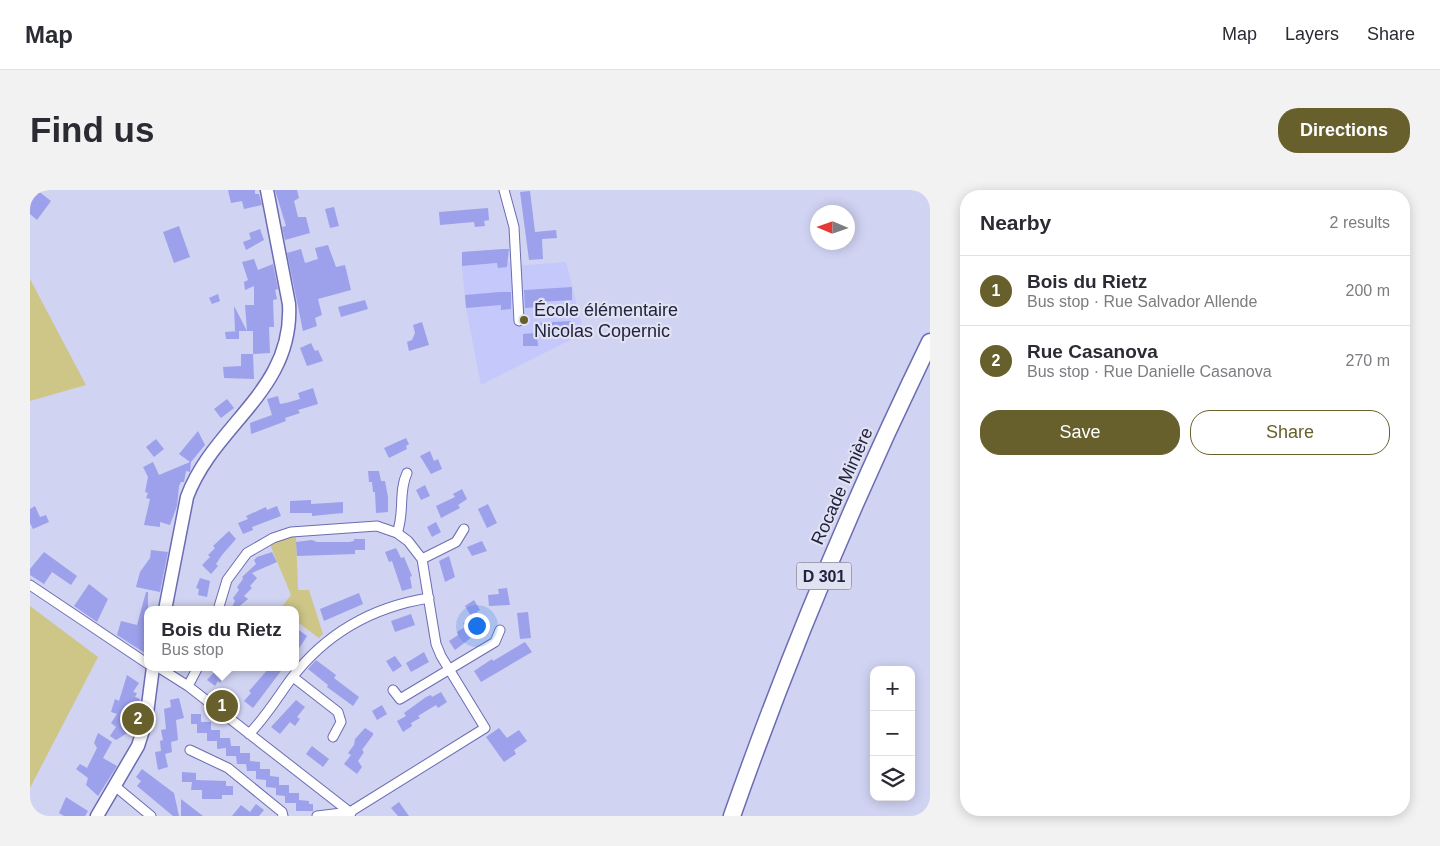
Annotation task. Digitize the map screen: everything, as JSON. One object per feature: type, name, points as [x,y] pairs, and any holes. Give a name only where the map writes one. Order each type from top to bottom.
[{"type":"highway","name":"Rocade Minière","points":[[732,816],[813,602],[862,489],[930,342]]},
{"type":"highway","name":"Rocade Minière","points":[[741,816],[823,600],[896,431],[930,362]]},
{"type":"street","points":[[166,606],[187,497],[192,485],[204,463],[268,384],[284,349],[290,320],[289,304],[267,190]]},
{"type":"street","points":[[504,190],[514,227],[519,321]]},
{"type":"street","points":[[397,533],[402,520],[402,485],[407,473]]},
{"type":"street","points":[[219,606],[228,580],[247,553],[273,538],[292,532],[377,526],[397,533],[408,541],[422,559],[436,644],[449,670],[486,728],[352,814],[317,816]]},
{"type":"street","points":[[422,559],[456,542],[464,529]]},
{"type":"street","points":[[30,585],[144,661]]},
{"type":"street","points":[[299,670],[342,629],[363,618],[412,600],[429,598]]},
{"type":"street","points":[[393,690],[400,699],[495,642],[500,630]]},
{"type":"street","points":[[97,816],[131,761],[143,735],[152,671]]},
{"type":"street","points":[[164,671],[188,686],[352,814]]},
{"type":"street","points":[[188,686],[196,671]]},
{"type":"street","points":[[249,734],[298,671]]},
{"type":"street","points":[[292,677],[338,712],[341,722],[333,737]]},
{"type":"street","points":[[190,750],[228,768],[282,812],[283,816]]},
{"type":"street","points":[[116,787],[151,816]]},
{"type":"shaded area","name":"École élémentaire Nicolas Copernic","points":[[515,262],[515,266],[566,262],[584,333],[481,385],[466,308],[462,266]]},
{"type":"shaded area","points":[[30,279],[86,385],[30,401]]},
{"type":"shaded area","points":[[296,536],[298,590],[309,590],[323,634],[319,638],[299,623],[299,606],[282,606],[291,595],[269,542]]},
{"type":"shaded area","points":[[30,606],[98,657],[30,788]]},
{"type":"building","points":[[37,190],[51,201],[37,220],[30,214],[30,199]]},
{"type":"building","points":[[228,190],[255,190],[255,194],[259,194],[262,205],[244,209],[242,201],[231,203]]},
{"type":"building","points":[[275,190],[297,190],[299,198],[294,201],[298,217],[306,217],[310,233],[285,240],[282,227],[286,226]]},
{"type":"building","points":[[530,191],[535,232],[556,230],[557,238],[542,239],[543,259],[529,260],[520,192]]},
{"type":"building","points":[[334,207],[339,226],[330,228],[325,209]]},
{"type":"building","points":[[488,208],[489,220],[484,221],[485,226],[475,227],[474,222],[440,225],[439,212]]},
{"type":"building","points":[[179,226],[190,257],[174,263],[163,232]]},
{"type":"building","points":[[260,229],[264,240],[246,250],[243,242],[251,239],[249,233]]},
{"type":"building","points":[[328,245],[336,267],[345,265],[351,290],[318,299],[322,315],[315,318],[317,326],[303,331],[287,253],[301,249],[305,263],[318,259],[315,248]]},
{"type":"building","points":[[509,249],[507,267],[498,268],[497,263],[462,266],[462,252]]},
{"type":"building","points":[[254,259],[258,270],[273,264],[278,289],[275,290],[277,299],[273,300],[274,327],[269,327],[270,353],[253,354],[253,331],[247,331],[245,305],[254,305],[254,286],[245,290],[244,282],[248,280],[242,262]]},
{"type":"building","points":[[572,287],[572,300],[538,302],[538,307],[525,308],[524,290]]},
{"type":"building","points":[[511,292],[511,309],[501,310],[501,305],[466,308],[465,295]]},
{"type":"building","points":[[218,294],[220,301],[212,304],[209,298]]},
{"type":"building","points":[[365,300],[368,309],[341,317],[338,307]]},
{"type":"building","points":[[234,306],[247,331],[235,331]]},
{"type":"building","points":[[571,321],[572,333],[537,336],[538,346],[523,346],[523,334],[536,333],[536,323]]},
{"type":"building","points":[[422,322],[429,345],[409,351],[407,342],[412,340],[415,333],[413,325]]},
{"type":"building","points":[[239,331],[239,339],[226,339],[225,332]]},
{"type":"building","points":[[311,343],[315,351],[318,350],[323,361],[307,366],[300,348]]},
{"type":"building","points":[[241,354],[253,354],[254,379],[224,378],[223,367],[241,366]]},
{"type":"building","points":[[313,388],[318,404],[298,410],[300,413],[285,418],[286,421],[251,434],[250,423],[272,415],[267,399],[278,396],[280,404],[286,403],[300,399],[298,393]]},
{"type":"building","points":[[227,399],[234,408],[221,418],[214,409]]},
{"type":"building","points":[[198,431],[205,445],[191,462],[190,472],[186,471],[184,482],[181,482],[179,486],[177,506],[170,525],[160,522],[160,527],[144,525],[150,499],[146,498],[148,493],[145,492],[148,477],[143,467],[153,462],[159,475],[190,462],[179,454]]},
{"type":"building","points":[[406,438],[409,444],[406,446],[407,449],[389,458],[384,448]]},
{"type":"building","points":[[156,439],[164,449],[154,457],[146,447]]},
{"type":"building","points":[[430,451],[434,461],[438,459],[442,469],[431,474],[420,456]]},
{"type":"building","points":[[368,471],[379,471],[381,481],[385,481],[388,512],[376,513],[375,492],[373,492],[372,482],[369,482]]},
{"type":"building","points":[[425,485],[430,496],[421,500],[416,490]]},
{"type":"building","points":[[462,489],[467,499],[458,505],[460,508],[441,518],[436,506],[455,497],[453,494]]},
{"type":"building","points":[[311,500],[311,504],[343,502],[343,513],[312,516],[312,513],[290,513],[290,501]]},
{"type":"building","points":[[488,504],[497,523],[487,528],[478,509]]},
{"type":"building","points":[[35,506],[40,517],[46,515],[49,522],[33,529],[30,523],[30,509]]},
{"type":"building","points":[[277,506],[281,516],[252,527],[253,530],[243,534],[238,523],[248,519],[246,516],[266,507],[267,510]]},
{"type":"building","points":[[436,522],[441,532],[432,537],[427,527]]},
{"type":"building","points":[[229,531],[236,539],[222,555],[216,564],[218,566],[211,574],[202,565],[210,557],[208,555],[215,548],[213,546]]},
{"type":"building","points":[[354,539],[365,539],[365,550],[355,550],[355,554],[297,556],[296,542],[312,540],[317,542],[349,542],[354,541]]},
{"type":"building","points":[[482,541],[487,551],[472,556],[467,547]]},
{"type":"building","points":[[396,548],[401,558],[404,557],[412,576],[410,577],[412,588],[402,591],[392,561],[389,562],[385,552]]},
{"type":"building","points":[[151,550],[168,552],[160,592],[136,587],[140,572],[150,558]]},
{"type":"building","points":[[44,552],[77,576],[71,585],[52,572],[44,584],[30,575],[30,569]]},
{"type":"building","points":[[272,552],[277,562],[252,573],[257,578],[250,586],[252,588],[244,596],[248,599],[240,606],[232,606],[235,601],[233,598],[239,590],[237,587],[243,579],[242,577],[256,564],[254,560],[257,557]]},
{"type":"building","points":[[449,556],[455,577],[445,582],[439,561]]},
{"type":"building","points":[[200,578],[210,581],[207,597],[198,595],[199,589],[196,588]]},
{"type":"building","points":[[89,584],[108,599],[97,622],[74,606]]},
{"type":"building","points":[[507,588],[510,605],[489,606],[488,595],[499,594],[498,589]]},
{"type":"building","points":[[146,592],[148,592],[148,606],[144,606],[144,652],[117,635],[121,621],[137,625]]},
{"type":"building","points":[[359,593],[363,604],[324,621],[320,609]]},
{"type":"building","points":[[474,600],[480,610],[471,616],[465,606]]},
{"type":"building","points":[[528,612],[531,638],[520,639],[517,613]]},
{"type":"building","points":[[411,614],[415,625],[395,632],[391,621]]},
{"type":"building","points":[[473,618],[480,631],[455,650],[449,641],[458,635],[457,632],[465,627],[463,623]]},
{"type":"building","points":[[299,630],[307,636],[299,648]]},
{"type":"building","points":[[525,642],[532,652],[481,682],[474,671],[492,659],[493,661]]},
{"type":"building","points":[[424,652],[429,662],[411,672],[406,663]]},
{"type":"building","points":[[395,656],[402,666],[393,672],[386,661]]},
{"type":"building","points":[[316,660],[336,675],[334,678],[359,697],[353,706],[327,687],[328,685],[308,669]]},
{"type":"building","points":[[215,671],[222,671],[227,674],[215,686],[207,680]]},
{"type":"building","points":[[266,671],[281,671],[253,708],[244,701],[251,693],[249,691]]},
{"type":"building","points":[[127,675],[139,683],[133,692],[137,693],[135,697],[140,699],[138,707],[135,706],[128,726],[134,729],[116,740],[110,736],[116,727],[111,723],[117,714],[111,712],[115,699],[119,701]]},
{"type":"building","points":[[441,692],[447,702],[438,708],[436,705],[418,716],[420,718],[411,723],[412,726],[403,732],[397,721],[406,716],[404,713],[426,697],[431,695],[432,697]]},
{"type":"building","points":[[179,698],[184,718],[176,720],[178,740],[171,742],[172,752],[165,754],[168,767],[158,770],[155,752],[161,751],[160,741],[163,740],[161,730],[166,729],[164,709],[171,707],[170,700]]},
{"type":"building","points":[[296,700],[305,707],[297,717],[300,719],[295,726],[290,722],[280,734],[271,727]]},
{"type":"building","points":[[382,705],[387,714],[377,720],[372,711]]},
{"type":"building","points":[[191,714],[201,714],[201,722],[211,722],[211,730],[220,730],[220,738],[230,738],[231,746],[240,746],[240,753],[250,753],[250,761],[260,762],[260,769],[270,769],[270,776],[279,777],[279,785],[289,785],[289,793],[299,793],[299,800],[309,801],[309,804],[313,804],[313,811],[296,811],[296,803],[285,803],[285,796],[276,795],[276,788],[266,787],[266,780],[256,779],[256,771],[247,771],[246,764],[237,764],[236,756],[226,756],[226,748],[217,749],[217,741],[207,741],[207,733],[197,733],[197,724],[191,724]]},
{"type":"building","points":[[365,728],[373,733],[373,735],[362,750],[364,752],[358,761],[362,767],[357,774],[344,764],[351,755],[348,753],[354,745],[355,739]]},
{"type":"building","points":[[499,728],[507,738],[519,730],[527,741],[514,750],[516,754],[504,762],[486,737]]},
{"type":"building","points":[[98,733],[112,742],[103,758],[117,766],[98,796],[86,785],[88,778],[76,769],[80,764],[87,768],[97,748],[94,743]]},
{"type":"building","points":[[312,746],[329,759],[323,767],[306,754]]},
{"type":"building","points":[[142,769],[174,793],[179,816],[173,816],[137,786],[141,781],[136,777]]},
{"type":"building","points":[[182,772],[196,773],[196,780],[226,781],[226,786],[233,786],[233,795],[222,795],[222,799],[202,799],[202,790],[191,790],[192,782],[182,782]]},
{"type":"building","points":[[66,797],[88,811],[85,816],[64,816],[59,813]]},
{"type":"building","points":[[181,799],[203,816],[181,816]]},
{"type":"building","points":[[399,802],[409,816],[398,816],[391,808]]},
{"type":"building","points":[[256,804],[264,810],[259,816],[232,816],[241,805],[250,812]]},
{"type":"place","name":"École élémentaire Nicolas Copernic","points":[[524,320]]},
{"type":"place","name":"Bois du Rietz","points":[[222,706]]},
{"type":"place","name":"Rue Casanova","points":[[138,719]]}]
